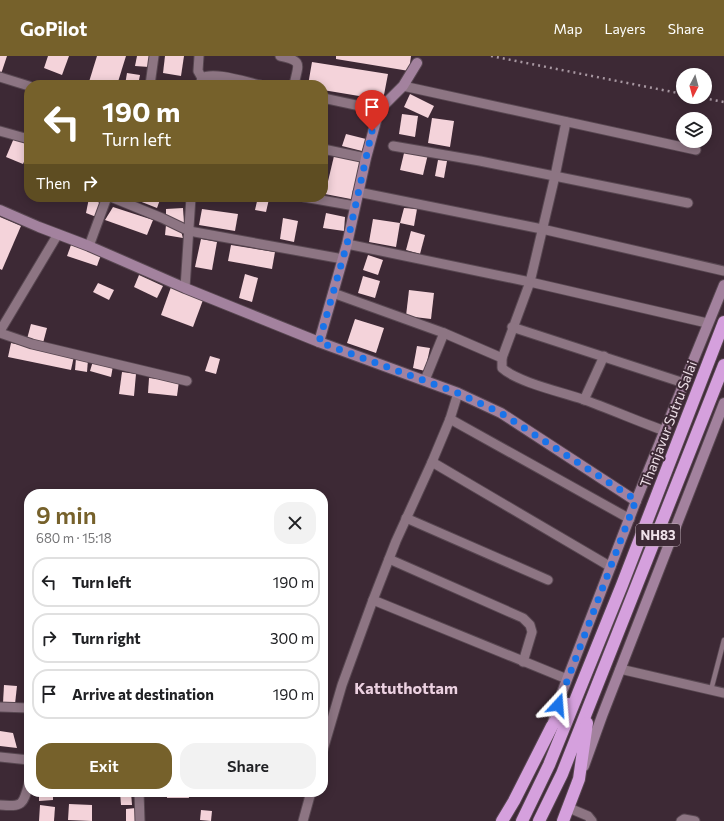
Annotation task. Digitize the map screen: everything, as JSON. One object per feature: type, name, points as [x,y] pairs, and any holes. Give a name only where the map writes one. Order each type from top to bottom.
[{"type":"highway","name":"Thanjavur Sutru Salai","points":[[578,692],[622,585],[724,322]]},
{"type":"highway","name":"NH83","points":[[539,821],[562,774],[724,365]]},
{"type":"highway","points":[[502,821],[514,801],[552,726],[578,692]]},
{"type":"highway","name":"NH83","points":[[522,821],[549,765],[578,692]]},
{"type":"highway","points":[[563,821],[579,780],[589,704]]},
{"type":"street","points":[[151,80],[154,56]]},
{"type":"street","points":[[199,56],[198,71],[200,80]]},
{"type":"street","points":[[280,56],[293,59],[297,62],[298,66],[295,80]]},
{"type":"street","points":[[319,342],[347,244],[366,158],[379,110],[403,86],[417,63]]},
{"type":"street","points":[[203,80],[206,76],[215,76],[235,80]]},
{"type":"street","points":[[0,78],[24,85]]},
{"type":"street","points":[[403,86],[696,150]]},
{"type":"street","points":[[328,99],[379,110]]},
{"type":"street","points":[[566,122],[530,282],[512,327],[502,358],[502,368],[508,374],[584,400],[665,431]]},
{"type":"street","points":[[0,130],[24,138]]},
{"type":"street","points":[[393,146],[480,161],[688,203]]},
{"type":"street","points":[[328,150],[366,158]]},
{"type":"street","points":[[358,192],[542,229],[724,271]]},
{"type":"street","points":[[328,201],[355,206]]},
{"type":"street","points":[[89,246],[106,202]]},
{"type":"street","points":[[123,202],[189,231],[343,259]]},
{"type":"street","points":[[185,288],[191,202]]},
{"type":"street","points":[[0,210],[89,246],[185,288],[319,342],[458,393],[501,413],[636,500]]},
{"type":"street","points":[[58,234],[0,332],[32,344],[187,381]]},
{"type":"street","points":[[347,244],[530,282],[708,323]]},
{"type":"street","points":[[552,726],[567,679],[630,519],[636,500],[724,285]]},
{"type":"street","points":[[333,293],[444,333],[502,358]]},
{"type":"street","points":[[512,327],[684,383]]},
{"type":"street","points":[[425,380],[444,333]]},
{"type":"street","points":[[584,400],[604,356]]},
{"type":"street","points":[[328,733],[342,685],[388,559],[432,462],[450,419],[458,393]]},
{"type":"street","points":[[579,780],[620,669],[724,403]]},
{"type":"street","points":[[450,419],[630,519]]},
{"type":"street","points":[[432,462],[611,567]]},
{"type":"street","points":[[406,518],[548,580]]},
{"type":"street","points":[[388,559],[523,618],[530,625],[532,632],[523,662]]},
{"type":"street","points":[[373,600],[567,679]]},
{"type":"street","points":[[620,669],[724,693]]},
{"type":"street","points":[[0,707],[24,708]]},
{"type":"street","points":[[0,757],[24,759]]},
{"type":"street","points":[[0,805],[19,805],[24,801],[25,797]]},
{"type":"street","points":[[139,797],[140,821]]},
{"type":"street","points":[[304,821],[310,797]]},
{"type":"street","points":[[569,808],[588,816],[592,821]]},
{"type":"street","points":[[681,821],[684,819],[695,821]]},
{"type":"lane","points":[[711,690],[724,640]]},
{"type":"building","points":[[0,56],[7,56],[0,77]]},
{"type":"building","points":[[48,56],[69,56],[62,75],[44,68]]},
{"type":"building","points":[[97,56],[126,56],[119,80],[90,80]]},
{"type":"building","points":[[137,56],[151,56],[149,67],[135,66]]},
{"type":"building","points":[[165,56],[184,56],[181,76],[163,73]]},
{"type":"building","points":[[336,56],[411,56],[409,71],[336,59]]},
{"type":"building","points":[[312,62],[388,74],[383,100],[328,91],[328,80],[309,80]]},
{"type":"building","points":[[127,73],[140,75],[139,80],[126,80]]},
{"type":"building","points":[[410,94],[434,106],[428,118],[404,107]]},
{"type":"building","points":[[402,114],[418,116],[415,137],[399,134]]},
{"type":"building","points":[[432,118],[454,121],[450,147],[428,143]]},
{"type":"building","points":[[346,134],[366,139],[362,151],[342,146]]},
{"type":"building","points":[[14,138],[24,143],[23,164],[6,157]]},
{"type":"building","points":[[405,149],[428,154],[423,175],[400,170]]},
{"type":"building","points":[[334,156],[363,161],[356,200],[328,195],[328,181]]},
{"type":"building","points":[[438,160],[447,161],[444,178],[435,176]]},
{"type":"building","points":[[88,202],[100,203],[99,218],[86,213]]},
{"type":"building","points":[[142,202],[159,202],[157,208]]},
{"type":"building","points":[[257,202],[268,202],[266,212],[255,210]]},
{"type":"building","points":[[113,207],[153,220],[147,235],[105,220]]},
{"type":"building","points":[[183,208],[184,223],[166,219],[166,209]]},
{"type":"building","points":[[404,208],[417,209],[414,226],[400,223]]},
{"type":"building","points":[[202,209],[238,214],[235,231],[199,225]]},
{"type":"building","points":[[326,213],[345,217],[344,231],[323,228]]},
{"type":"building","points":[[0,217],[21,226],[2,270],[0,269]]},
{"type":"building","points":[[283,218],[298,221],[294,242],[280,239]]},
{"type":"building","points":[[373,219],[400,223],[396,247],[369,242]]},
{"type":"building","points":[[166,225],[181,231],[183,238],[165,235]]},
{"type":"building","points":[[411,231],[425,235],[420,254],[406,250]]},
{"type":"building","points":[[201,239],[217,242],[212,270],[195,267]]},
{"type":"building","points":[[71,245],[101,255],[97,266],[67,256]]},
{"type":"building","points":[[231,245],[275,252],[272,269],[228,261]]},
{"type":"building","points":[[368,255],[383,260],[378,275],[363,270]]},
{"type":"building","points":[[245,274],[258,278],[252,302],[239,298]]},
{"type":"building","points":[[139,275],[163,286],[157,298],[134,287]]},
{"type":"building","points":[[363,276],[380,281],[375,298],[358,293]]},
{"type":"building","points":[[98,283],[114,290],[109,300],[93,292]]},
{"type":"building","points":[[171,287],[203,300],[193,327],[161,315]]},
{"type":"building","points":[[409,290],[434,293],[431,319],[406,316]]},
{"type":"building","points":[[355,319],[384,328],[376,353],[347,343]]},
{"type":"building","points":[[31,324],[47,328],[43,343],[27,339]]},
{"type":"building","points":[[11,343],[74,356],[71,370],[8,357]]},
{"type":"building","points":[[417,346],[430,348],[425,371],[413,368]]},
{"type":"building","points":[[210,356],[220,359],[216,374],[205,371]]},
{"type":"building","points":[[76,358],[88,360],[87,372],[75,370]]},
{"type":"building","points":[[93,361],[113,366],[111,377],[90,371]]},
{"type":"building","points":[[122,372],[136,374],[134,396],[119,394]]},
{"type":"building","points":[[149,378],[179,381],[177,396],[148,393]]},
{"type":"building","points":[[4,685],[17,686],[15,704],[3,703]]},
{"type":"building","points":[[0,731],[13,733],[17,748],[0,746]]},
{"type":"building","points":[[39,797],[53,797],[53,800],[39,801]]},
{"type":"building","points":[[120,797],[131,797],[132,805],[121,805]]},
{"type":"building","points":[[189,797],[189,798],[167,798]]},
{"type":"building","points":[[69,804],[92,805],[92,821],[68,820]]},
{"type":"building","points":[[40,805],[55,807],[54,821],[39,821]]},
{"type":"building","points":[[136,808],[135,821],[126,821],[126,809]]},
{"type":"building","points":[[201,810],[212,811],[211,821],[200,820]]},
{"type":"railway","points":[[491,56],[676,93]]},
{"type":"railway","points":[[712,100],[724,102]]},
{"type":"district","name":"Kattuthottam","points":[[406,687]]},
{"type":"route","points":[[372,131],[347,244],[319,342],[458,393],[501,413],[636,500],[558,705]]}]
